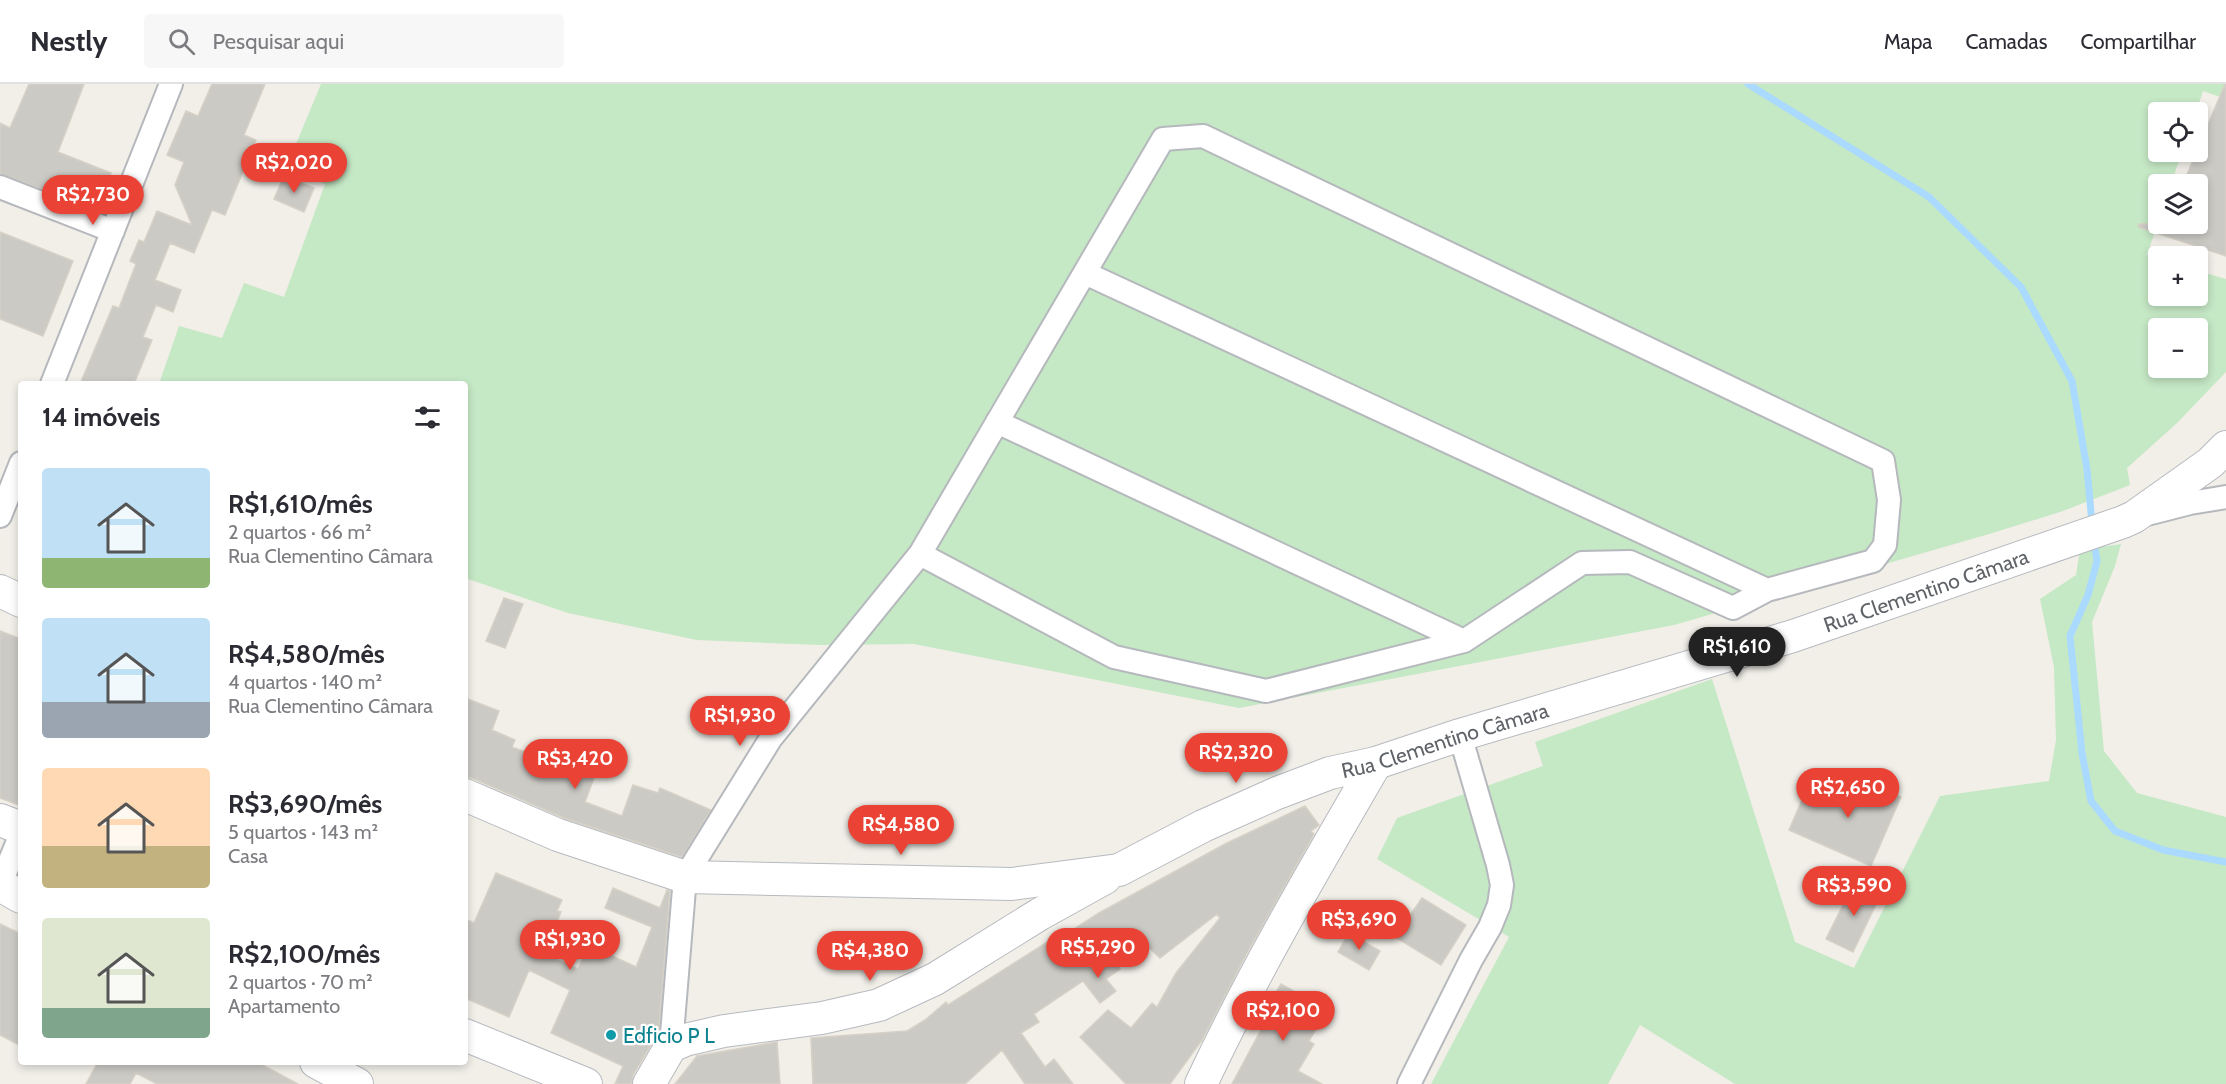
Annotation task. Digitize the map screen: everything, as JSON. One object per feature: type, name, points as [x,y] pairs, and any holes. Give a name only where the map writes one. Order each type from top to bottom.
[{"type":"main road","name":"Rua Clementino Câmara","points":[[468,796],[558,834],[685,877],[1012,884],[1119,870],[1203,826],[1277,793],[1330,773],[1376,763],[1460,735],[1793,636],[2128,520],[2210,463],[2226,447]]},
{"type":"main road","points":[[0,591],[18,600]]},
{"type":"main road","points":[[1201,1084],[1224,1034],[1297,900],[1376,763]]},
{"type":"main road","points":[[0,820],[18,827]]},
{"type":"main road","points":[[649,1084],[672,1046],[685,1040],[714,1033],[822,1018],[879,1005],[935,979],[1040,914],[1119,870]]},
{"type":"main road","points":[[0,885],[18,895]]},
{"type":"main road","points":[[468,1036],[586,1084]]},
{"type":"main road","points":[[322,1065],[357,1084]]},
{"type":"street","points":[[53,381],[171,84]]},
{"type":"street","points":[[672,1046],[685,877],[771,738],[920,554],[1163,139],[1203,136],[1883,461],[1889,500],[1885,546],[1873,561],[1767,590],[1733,608],[1630,562],[1582,563],[1464,641],[1266,691],[1114,657],[920,554]]},
{"type":"street","points":[[0,187],[113,231]]},
{"type":"street","points":[[1085,273],[1767,590]]},
{"type":"street","points":[[997,422],[1464,641]]},
{"type":"street","points":[[0,516],[18,471]]},
{"type":"street","points":[[2128,520],[2190,503],[2226,497]]},
{"type":"street","points":[[1409,1084],[1490,927],[1499,905],[1502,885],[1460,735]]},
{"type":"street","points":[[0,885],[18,841]]},
{"type":"green space","points":[[321,84],[2226,84],[2226,99],[2203,91],[2199,102],[2148,102],[2148,162],[2179,162],[2174,174],[2148,174],[2148,234],[2154,234],[2148,246],[2147,255],[2148,306],[2208,306],[2208,274],[2226,279],[2226,372],[2177,423],[2127,468],[2130,485],[2063,511],[1989,534],[1674,625],[1239,708],[914,644],[819,645],[697,640],[568,613],[468,579],[468,381],[160,381],[179,326],[222,338],[244,283],[284,297],[325,184],[286,168]]},
{"type":"green space","points":[[2121,544],[2115,566],[2092,622],[2104,751],[2137,793],[2226,817],[2226,1084],[1735,1084],[1640,1025],[1608,1084],[1431,1084],[1509,937],[1377,859],[1397,818],[1543,766],[1535,742],[1712,679],[1795,942],[1854,968],[1940,796],[2049,781],[2056,740],[2054,667],[2040,599],[2076,575],[2080,550]]},
{"type":"building","points":[[29,84],[84,84],[58,152],[111,173],[98,207],[79,200],[78,203],[0,174],[0,123],[10,128]]},
{"type":"building","points":[[212,84],[265,84],[244,135],[256,140],[225,215],[212,210],[194,253],[170,243],[155,280],[181,290],[173,312],[156,305],[143,337],[152,340],[135,381],[81,381],[113,306],[119,308],[136,264],[130,261],[139,240],[144,242],[157,211],[192,225],[175,185],[184,162],[167,155],[186,111],[198,116]]},
{"type":"building","points":[[2226,84],[2226,256],[2208,250],[2208,246],[2196,246],[2159,234],[2208,234],[2208,174],[2187,174],[2192,162],[2208,162],[2208,124]]},
{"type":"building","points":[[284,176],[314,188],[304,212],[274,199]]},
{"type":"building","points":[[2139,224],[2148,224],[2148,230],[2138,227]]},
{"type":"building","points":[[0,232],[73,261],[43,336],[0,319]]},
{"type":"building","points":[[504,598],[523,604],[505,648],[486,641]]},
{"type":"building","points":[[0,631],[18,638],[18,805],[0,798]]},
{"type":"building","points":[[468,699],[499,711],[492,730],[515,740],[512,747],[594,778],[585,802],[622,816],[633,785],[658,793],[660,788],[711,810],[682,857],[564,818],[468,777]]},
{"type":"building","points":[[1855,776],[1901,797],[1871,866],[1789,830],[1805,793],[1822,801],[1829,786],[1848,794]]},
{"type":"building","points":[[1305,806],[1319,825],[1311,831],[1314,834],[1247,953],[1202,1040],[1170,1084],[1126,1084],[1080,1037],[1108,1010],[1131,1028],[1152,1003],[1157,1007],[1176,973],[1220,918],[1217,914],[1160,958],[1142,941],[1115,962],[1120,969],[1106,979],[1116,991],[1100,1003],[1083,981],[1034,1014],[1039,1022],[1021,1033],[1045,1067],[1054,1059],[1073,1084],[1025,1084],[1002,1050],[965,1084],[813,1084],[811,1038],[907,1031],[925,1020],[946,1002],[948,1005],[1052,939],[1054,942],[1099,913],[1225,844]]},
{"type":"building","points":[[496,873],[562,900],[557,911],[561,912],[544,954],[578,969],[589,945],[636,967],[652,927],[605,908],[613,888],[660,908],[667,890],[670,891],[659,1027],[633,1075],[631,1084],[615,1084],[623,1066],[551,1033],[570,990],[529,970],[509,1017],[468,999],[468,920],[474,923]]},
{"type":"building","points":[[1855,881],[1881,894],[1853,952],[1826,939]]},
{"type":"building","points":[[1422,898],[1466,925],[1441,965],[1395,937]]},
{"type":"building","points":[[0,924],[18,933],[18,1044],[0,1035]]},
{"type":"building","points":[[1349,933],[1380,951],[1369,970],[1338,952]]},
{"type":"building","points":[[1281,984],[1327,1010],[1309,1041],[1314,1044],[1298,1071],[1322,1084],[1232,1084],[1270,1013],[1265,1010]]},
{"type":"building","points":[[777,1042],[780,1084],[675,1084],[697,1056]]},
{"type":"building","points":[[96,1065],[263,1065],[298,1084],[157,1084],[136,1073],[130,1084],[86,1084]]},
{"type":"waterway","points":[[1748,84],[1929,197],[2021,287],[2072,381],[2087,469],[2092,523]]},
{"type":"waterway","points":[[2095,548],[2097,561],[2088,595],[2070,636],[2082,753],[2091,801],[2115,831],[2163,850],[2226,862]]},
{"type":"place","name":"Edficio P L","points":[[611,1035]]}]
